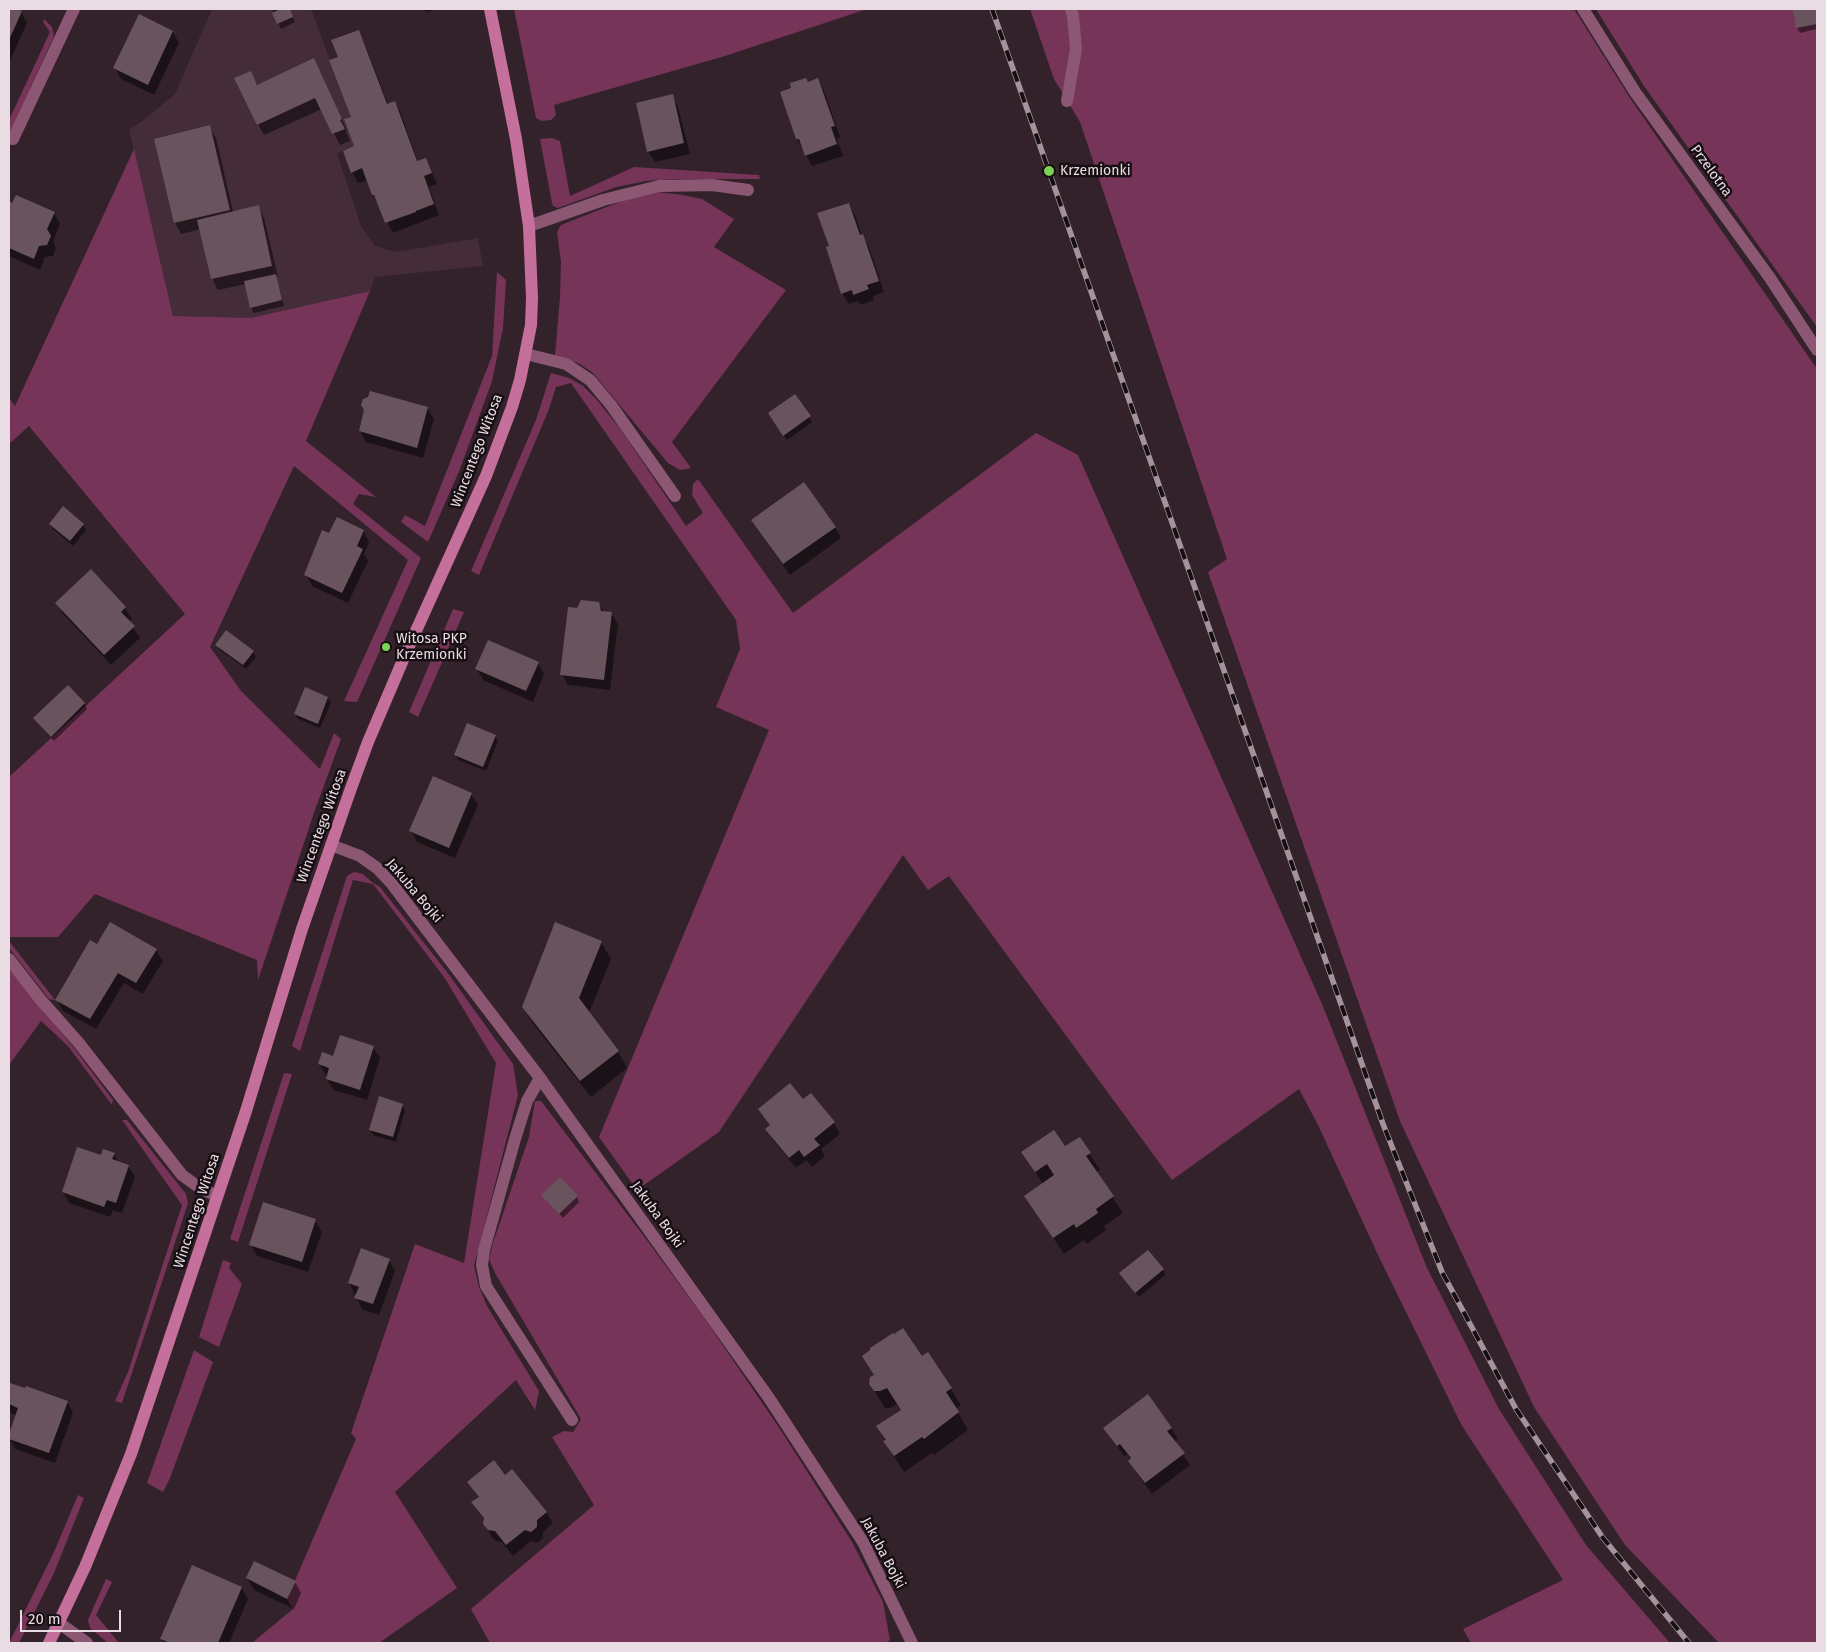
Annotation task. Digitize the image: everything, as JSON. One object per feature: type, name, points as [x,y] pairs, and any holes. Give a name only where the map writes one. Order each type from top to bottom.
[{"type":"street","points":[[12,139],[74,9]]},
{"type":"street","name":"Wincentego Witosa","points":[[49,1643],[85,1567],[131,1454],[331,845],[383,708],[486,476],[512,407],[526,354],[530,324],[532,298],[529,226],[516,140],[490,9]]},
{"type":"street","points":[[1067,101],[1076,49],[1071,9]]},
{"type":"street","name":"Przelotna","points":[[1583,9],[1635,92],[1770,278],[1817,350]]},
{"type":"street","points":[[529,226],[603,200],[659,186],[712,185],[748,190]]},
{"type":"street","points":[[526,354],[566,364],[590,380],[611,405],[674,496]]},
{"type":"street","name":"Jakuba Bojki","points":[[331,845],[360,856],[377,868],[387,879],[540,1078],[652,1232],[774,1406],[863,1542],[912,1643]]},
{"type":"street","points":[[9,959],[40,999],[78,1042],[182,1175],[200,1188],[217,1196]]},
{"type":"street","points":[[540,1078],[527,1101],[514,1139],[484,1250],[482,1266],[486,1286],[572,1420]]},
{"type":"street","points":[[59,1622],[87,1643]]},
{"type":"shaded area","points":[[212,9],[311,9],[351,117],[345,119],[354,146],[337,153],[361,226],[375,246],[396,252],[478,238],[483,266],[375,277],[370,291],[251,319],[173,316],[129,129],[140,123],[175,94]]},
{"type":"shaded area","points":[[514,9],[867,9],[725,56],[554,105],[556,115],[551,120],[542,121],[536,118]]},
{"type":"shaded area","points":[[1030,9],[1574,9],[1630,98],[1817,369],[1817,1643],[1719,1643],[1625,1545],[1534,1407],[1400,1121],[1208,572],[1227,559],[1080,122],[1054,79]]},
{"type":"shaded area","points":[[1596,9],[1817,9],[1817,327],[1644,86]]},
{"type":"shaded area","points":[[44,19],[52,27],[54,36],[9,134],[9,120],[50,32],[43,22]]},
{"type":"shaded area","points":[[552,138],[560,141],[570,196],[634,167],[759,175],[760,179],[646,181],[616,187],[558,208],[553,206],[552,203],[540,139]]},
{"type":"shaded area","points":[[134,149],[173,316],[251,318],[370,291],[306,441],[376,497],[359,494],[353,504],[421,558],[357,702],[344,701],[408,560],[294,466],[210,647],[241,691],[320,769],[334,733],[341,739],[258,980],[257,960],[95,894],[58,937],[9,937],[9,777],[185,614],[29,426],[9,444],[9,398],[15,406]]},
{"type":"shaded area","points":[[657,192],[702,199],[734,219],[714,247],[786,290],[672,442],[691,468],[680,470],[668,463],[592,372],[578,363],[555,356],[561,262],[557,232],[561,225],[633,197]]},
{"type":"shaded area","points":[[497,272],[506,280],[503,328],[492,381],[460,469],[428,542],[401,522],[405,515],[425,526],[492,356]]},
{"type":"shaded area","points":[[551,373],[569,378],[583,386],[597,400],[621,430],[686,526],[703,513],[692,495],[693,484],[698,479],[793,613],[1036,433],[1078,455],[1322,1004],[1427,1268],[1499,1409],[1586,1545],[1670,1643],[1471,1643],[1463,1629],[1563,1580],[1462,1426],[1299,1089],[1172,1180],[949,876],[928,890],[903,855],[719,1132],[637,1190],[599,1137],[769,730],[716,707],[740,649],[736,620],[571,383],[556,387],[549,409],[479,575],[471,571],[536,420]]},
{"type":"shaded area","points":[[453,609],[464,612],[418,717],[409,712]]},
{"type":"shaded area","points":[[354,872],[363,874],[380,887],[450,976],[513,1064],[518,1095],[474,1266],[479,1287],[487,1306],[539,1391],[535,1410],[516,1380],[395,1492],[457,1588],[379,1643],[252,1643],[293,1609],[287,1599],[356,1439],[351,1433],[415,1244],[464,1263],[496,1063],[444,977],[373,884],[353,880],[300,1051],[292,1046],[347,876]]},
{"type":"shaded area","points":[[9,941],[55,1000],[49,999],[9,948]]},
{"type":"shaded area","points":[[9,969],[74,1048],[113,1100],[112,1105],[68,1046],[41,1021],[9,1065]]},
{"type":"shaded area","points":[[284,1073],[292,1074],[238,1242],[230,1239]]},
{"type":"shaded area","points":[[535,1101],[541,1101],[649,1243],[702,1315],[780,1429],[852,1542],[883,1602],[890,1640],[885,1643],[490,1643],[471,1609],[594,1505],[552,1437],[564,1431],[573,1432],[581,1419],[495,1273],[489,1259],[529,1137]]},
{"type":"shaded area","points":[[122,1120],[127,1120],[186,1194],[188,1203],[122,1403],[115,1401],[128,1372],[182,1205]]},
{"type":"shaded area","points":[[223,1260],[231,1263],[229,1268],[242,1284],[219,1347],[199,1337]]},
{"type":"shaded area","points":[[194,1350],[213,1362],[170,1478],[163,1492],[147,1483]]},
{"type":"shaded area","points":[[78,1495],[84,1498],[54,1573],[19,1643],[9,1643],[54,1552]]},
{"type":"shaded area","points":[[106,1579],[112,1582],[96,1615],[119,1643],[108,1643],[90,1628],[88,1620]]},
{"type":"building","points":[[9,9],[22,11],[9,40]]},
{"type":"building","points":[[280,9],[290,9],[293,17],[277,24],[272,13]]},
{"type":"building","points":[[1793,9],[1817,9],[1817,24],[1796,28]]},
{"type":"building","points":[[139,14],[173,31],[148,85],[113,68]]},
{"type":"building","points":[[359,30],[387,104],[395,101],[417,161],[426,158],[432,173],[424,176],[434,204],[385,223],[362,168],[351,173],[343,151],[354,146],[344,119],[351,117],[329,60],[338,57],[331,40]]},
{"type":"building","points":[[314,58],[345,129],[332,134],[315,98],[257,125],[234,78],[251,71],[257,85]]},
{"type":"building","points":[[806,78],[808,82],[818,78],[835,126],[831,127],[837,144],[805,156],[799,139],[796,139],[780,92],[791,88],[790,83]]},
{"type":"building","points":[[673,94],[684,143],[647,152],[636,103]]},
{"type":"building","points":[[210,125],[230,210],[174,223],[154,139]]},
{"type":"building","points":[[16,195],[55,212],[47,229],[51,236],[47,245],[39,246],[34,259],[9,248],[9,201],[12,203]]},
{"type":"building","points":[[849,203],[860,235],[863,234],[879,281],[867,285],[869,289],[853,295],[852,290],[841,294],[826,247],[829,246],[817,213]]},
{"type":"building","points":[[259,205],[272,266],[211,279],[197,220]]},
{"type":"building","points":[[276,274],[282,300],[250,308],[244,281]]},
{"type":"building","points":[[370,391],[428,407],[417,448],[359,431],[364,410],[361,405],[363,399],[368,397]]},
{"type":"building","points":[[795,394],[811,416],[783,436],[768,413]]},
{"type":"building","points":[[804,482],[836,527],[783,564],[751,520]]},
{"type":"building","points":[[63,506],[84,524],[70,541],[49,524]]},
{"type":"building","points":[[337,517],[364,530],[357,546],[363,549],[342,593],[304,575],[322,530],[329,533]]},
{"type":"building","points":[[91,569],[126,607],[121,612],[135,626],[104,655],[55,603]]},
{"type":"building","points":[[581,600],[599,602],[601,611],[612,612],[604,680],[560,675],[568,607],[577,608]]},
{"type":"building","points":[[226,630],[254,651],[243,665],[215,645]]},
{"type":"building","points":[[488,640],[539,662],[526,691],[475,669]]},
{"type":"building","points":[[68,685],[85,703],[51,737],[33,718]]},
{"type":"building","points":[[305,687],[328,697],[318,724],[294,714]]},
{"type":"building","points":[[467,723],[496,735],[483,767],[454,755]]},
{"type":"building","points":[[433,776],[472,793],[449,848],[409,831]]},
{"type":"building","points":[[110,922],[157,949],[136,983],[118,973],[90,1019],[55,1000],[90,940],[97,944]]},
{"type":"building","points":[[555,922],[602,941],[579,998],[619,1051],[580,1081],[522,1007]]},
{"type":"building","points":[[340,1035],[374,1046],[360,1090],[326,1079],[329,1068],[318,1064],[322,1052],[333,1056]]},
{"type":"building","points":[[790,1083],[803,1099],[811,1093],[835,1122],[814,1139],[820,1145],[804,1157],[799,1150],[789,1158],[765,1129],[770,1125],[758,1109]]},
{"type":"building","points":[[379,1096],[403,1104],[393,1137],[369,1130]]},
{"type":"building","points":[[1054,1130],[1065,1146],[1080,1137],[1091,1153],[1086,1156],[1114,1196],[1096,1209],[1098,1213],[1076,1228],[1074,1224],[1053,1238],[1024,1196],[1054,1175],[1047,1164],[1035,1172],[1021,1152]]},
{"type":"building","points":[[77,1147],[101,1155],[103,1149],[115,1153],[112,1159],[129,1165],[116,1203],[107,1200],[104,1207],[62,1192]]},
{"type":"building","points":[[560,1177],[578,1196],[559,1214],[541,1195]]},
{"type":"building","points":[[263,1202],[316,1219],[302,1262],[249,1245]]},
{"type":"building","points":[[361,1248],[390,1259],[373,1304],[354,1298],[359,1287],[348,1283]]},
{"type":"building","points":[[1148,1250],[1164,1269],[1135,1293],[1119,1273]]},
{"type":"building","points":[[903,1328],[922,1356],[928,1352],[952,1388],[946,1392],[959,1412],[924,1439],[922,1437],[894,1456],[883,1441],[886,1440],[876,1426],[901,1410],[887,1388],[874,1391],[869,1384],[870,1377],[874,1375],[862,1356],[870,1348]]},
{"type":"building","points":[[10,1383],[25,1388],[26,1386],[68,1401],[49,1453],[9,1439],[18,1408],[9,1404]]},
{"type":"building","points":[[1148,1394],[1172,1428],[1167,1431],[1185,1453],[1145,1483],[1128,1461],[1131,1458],[1120,1444],[1117,1446],[1103,1428]]},
{"type":"building","points":[[494,1460],[505,1475],[512,1469],[547,1512],[537,1520],[537,1527],[531,1532],[525,1530],[506,1545],[495,1531],[488,1530],[483,1524],[484,1518],[471,1502],[479,1497],[467,1482]]},
{"type":"building","points":[[254,1561],[296,1581],[287,1599],[246,1578]]},
{"type":"building","points":[[192,1565],[242,1587],[218,1643],[170,1643],[160,1639]]},
{"type":"railway","points":[[992,9],[1383,1124],[1442,1272],[1516,1409],[1603,1538],[1689,1643]]},
{"type":"place","name":"Krzemionki","points":[[1049,171]]},
{"type":"place","name":"Witosa PKP Krzemionki","points":[[386,647]]}]
